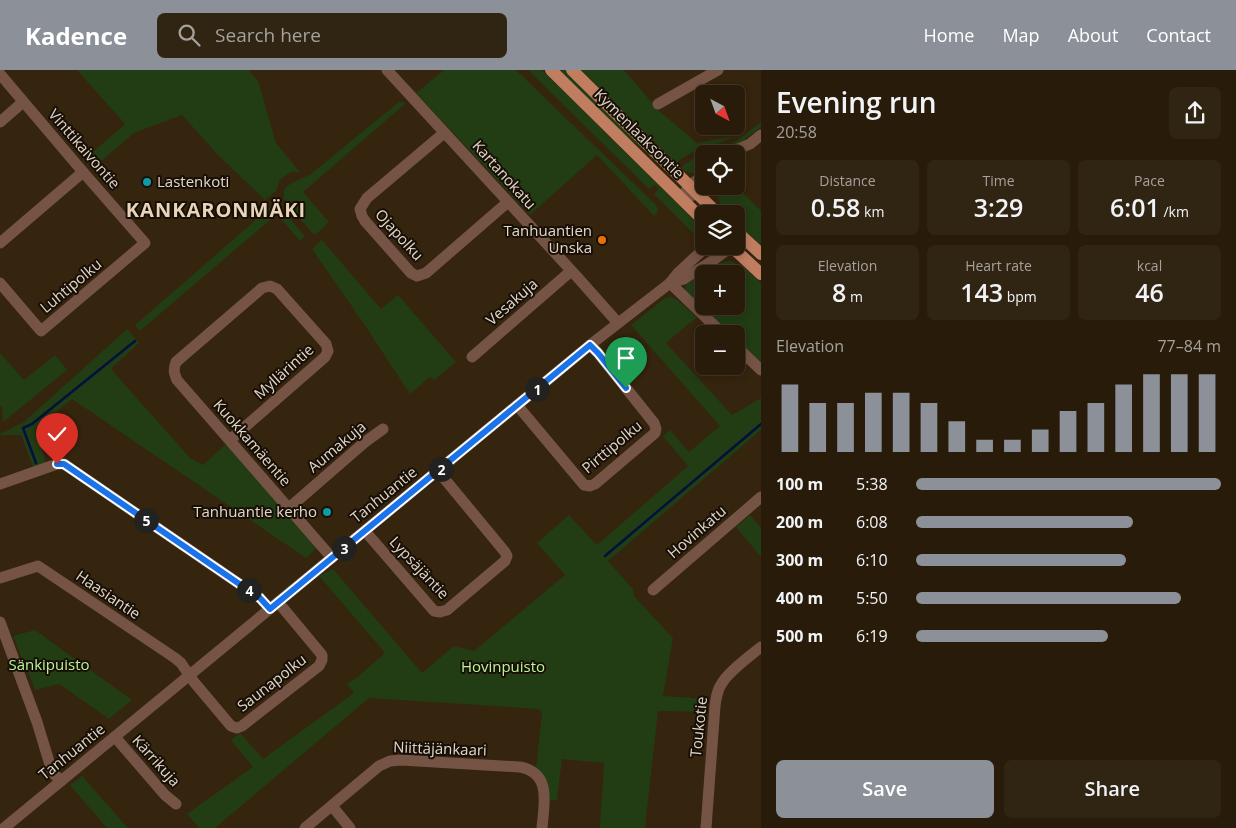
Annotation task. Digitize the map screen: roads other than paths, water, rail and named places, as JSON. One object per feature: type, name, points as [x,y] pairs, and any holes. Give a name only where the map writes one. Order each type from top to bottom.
[{"type":"main road","name":"Kymenlaaksontie","points":[[551,70],[695,212]]},
{"type":"main road","name":"Kymenlaaksontie","points":[[572,70],[695,186]]},
{"type":"main road","name":"Kymenlaaksontie","points":[[703,195],[711,205]]},
{"type":"main road","points":[[745,241],[761,254]]},
{"type":"main road","points":[[741,255],[761,274]]},
{"type":"street","name":"Kartanokatu","points":[[387,70],[618,323]]},
{"type":"street","points":[[658,104],[718,70]]},
{"type":"street","name":"Vinttikaivontie","points":[[0,74],[145,243]]},
{"type":"street","points":[[0,122],[23,102]]},
{"type":"street","name":"Ojapolku","points":[[444,133],[367,198],[360,209],[365,221],[411,273],[417,276],[426,273],[508,202]]},
{"type":"street","points":[[745,150],[761,135]]},
{"type":"street","points":[[745,146],[750,144]]},
{"type":"street","points":[[0,243],[83,172]]},
{"type":"street","points":[[682,199],[695,191]]},
{"type":"street","name":"Luhtipolku","points":[[0,283],[41,331],[145,243]]},
{"type":"street","name":"Tanhuantie","points":[[4,828],[590,345],[670,283],[697,255]]},
{"type":"street","name":"Tanhuantie","points":[[670,283],[684,280],[719,255]]},
{"type":"street","name":"Vesakuja","points":[[472,357],[571,271]]},
{"type":"street","points":[[670,283],[714,325]]},
{"type":"street","name":"Myllärintie","points":[[173,369],[176,362],[262,288],[270,286],[277,288],[326,344],[328,351],[325,357],[230,440]]},
{"type":"street","name":"Pirttipolku","points":[[517,405],[584,485],[590,486],[595,484],[654,433],[656,429],[654,423],[590,345]]},
{"type":"street","points":[[745,355],[761,370]]},
{"type":"street","name":"Kuokkamäentie","points":[[173,369],[177,380],[332,558]]},
{"type":"street","name":"Aumakuja","points":[[289,508],[365,442],[383,429]]},
{"type":"street","points":[[0,484],[57,464],[64,464],[274,606]]},
{"type":"street","name":"Lypsäjäntie","points":[[365,531],[434,611],[447,610],[505,561],[507,556],[438,471]]},
{"type":"street","name":"Hovinkatu","points":[[653,590],[761,497]]},
{"type":"street","name":"Haasiantie","points":[[0,578],[38,566],[175,658],[184,666],[190,676]]},
{"type":"street","name":"Saunapolku","points":[[190,676],[230,726],[237,728],[319,666],[322,654],[274,606]]},
{"type":"street","points":[[0,622],[37,722],[51,768],[61,781]]},
{"type":"street","name":"Toukotie","points":[[706,828],[716,696],[725,678],[761,647]]},
{"type":"street","name":"Kärrikuja","points":[[115,737],[164,795],[176,804]]},
{"type":"street","name":"Niittäjänkaari","points":[[305,828],[379,766],[396,760],[520,767],[529,770],[536,774],[542,783],[544,792],[542,828]]},
{"type":"street","points":[[332,806],[350,828]]},
{"type":"waterway","points":[[36,463],[23,428],[32,424],[135,341]]},
{"type":"waterway","points":[[605,556],[761,424]]},
{"type":"place","name":"Lastenkoti","points":[[147,182]]},
{"type":"place","name":"Tanhuantien Unska","points":[[602,240]]},
{"type":"place","name":"Tanhuantie kerho","points":[[327,512]]},
{"type":"district","name":"KANKARONMÄKI","points":[[216,210]]},
{"type":"park label","name":"Sänkipuisto","points":[[49,665]]},
{"type":"park label","name":"Hovinpuisto","points":[[503,667]]}]
